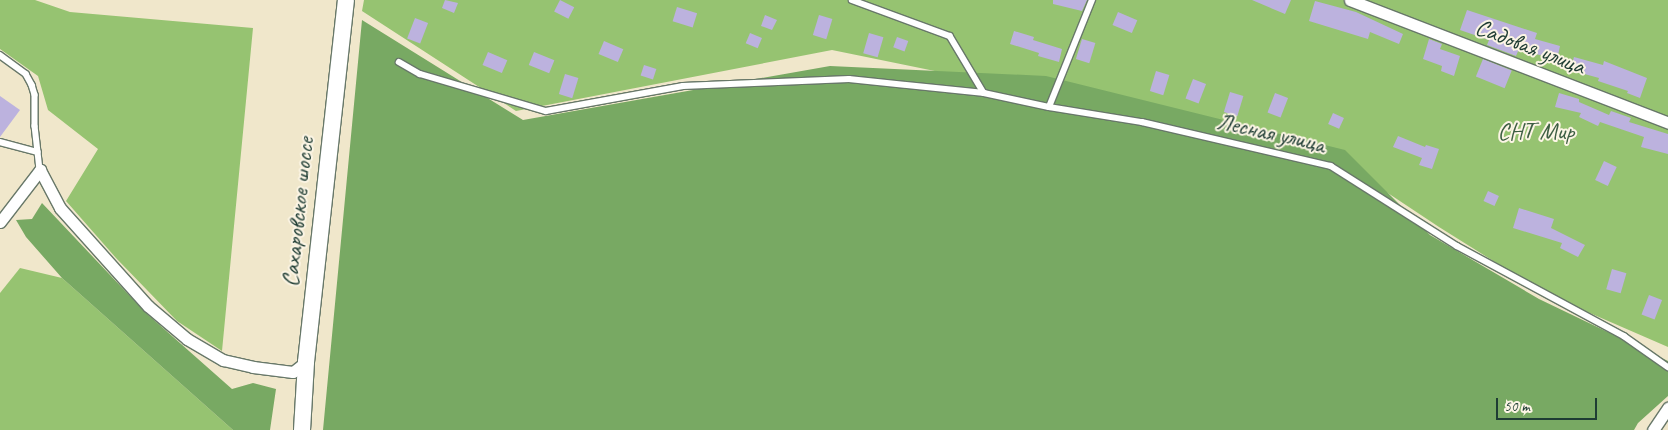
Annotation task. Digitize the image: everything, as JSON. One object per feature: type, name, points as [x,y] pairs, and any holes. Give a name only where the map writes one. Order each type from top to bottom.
[{"type":"main road","name":"Сахаровское шоссе","points":[[302,430],[306,362],[346,0]]},
{"type":"street","name":"Садовая улица","points":[[1350,0],[1668,123]]},
{"type":"street","points":[[0,222],[40,170],[60,208],[148,306],[187,339],[223,360],[253,367],[293,372],[306,362]]},
{"type":"street","points":[[1653,430],[1668,408]]},
{"type":"lane","points":[[852,0],[950,36],[984,93]]},
{"type":"lane","points":[[1049,107],[1092,0]]},
{"type":"lane","points":[[0,55],[26,74],[32,84],[35,95],[35,126],[40,170]]},
{"type":"lane","name":"Лесная улица","points":[[400,62],[420,74],[546,111],[683,86],[849,79],[984,93],[1049,107],[1142,122],[1331,166],[1457,246],[1624,336],[1668,367]]},
{"type":"lane","points":[[0,142],[38,152]]},
{"type":"green space","points":[[0,0],[35,0],[70,12],[253,28],[222,351],[177,321],[116,258],[66,201],[98,149],[48,110],[38,76],[0,49]]},
{"type":"green space","name":"СНТ Мир","points":[[364,0],[1668,0],[1668,347],[1546,294],[1439,227],[1323,150],[832,50],[516,111],[362,11]]},
{"type":"green space","points":[[362,20],[523,120],[830,66],[1046,76],[1345,150],[1430,235],[1539,299],[1668,361],[1668,396],[1638,423],[1634,430],[323,430]]},
{"type":"green space","points":[[42,203],[146,313],[232,389],[253,383],[276,389],[270,430],[233,430],[62,278],[26,237],[16,220],[32,219]]},
{"type":"green space","points":[[20,268],[62,278],[233,430],[0,430],[0,293]]},
{"type":"building","points":[[445,0],[458,3],[454,13],[442,8]]},
{"type":"building","points":[[560,0],[574,7],[568,19],[554,12]]},
{"type":"building","points":[[1053,0],[1087,0],[1082,11],[1053,4]]},
{"type":"building","points":[[1252,0],[1291,0],[1285,14]]},
{"type":"building","points":[[1315,1],[1356,12],[1403,34],[1399,44],[1370,32],[1368,39],[1309,21]]},
{"type":"building","points":[[677,7],[697,13],[693,27],[673,21]]},
{"type":"building","points":[[1467,10],[1537,33],[1535,39],[1560,46],[1557,60],[1519,49],[1516,56],[1487,45],[1489,40],[1460,30]]},
{"type":"building","points":[[1118,12],[1137,20],[1132,33],[1113,25]]},
{"type":"building","points":[[765,15],[777,20],[772,30],[761,26]]},
{"type":"building","points":[[819,15],[832,19],[826,39],[813,35]]},
{"type":"building","points":[[415,18],[428,23],[420,44],[407,39]]},
{"type":"building","points":[[1014,31],[1034,37],[1033,40],[1062,49],[1059,62],[1038,56],[1039,53],[1010,44]]},
{"type":"building","points":[[750,33],[762,38],[758,48],[746,43]]},
{"type":"building","points":[[869,33],[883,37],[878,57],[863,53]]},
{"type":"building","points":[[897,37],[908,41],[905,51],[893,47]]},
{"type":"building","points":[[1082,39],[1095,43],[1089,63],[1076,59]]},
{"type":"building","points":[[1429,39],[1442,44],[1440,49],[1460,56],[1454,76],[1441,71],[1442,66],[1423,59]]},
{"type":"building","points":[[604,41],[623,49],[618,62],[599,54]]},
{"type":"building","points":[[488,52],[507,60],[502,73],[483,65]]},
{"type":"building","points":[[534,52],[554,60],[549,73],[529,65]]},
{"type":"building","points":[[1574,57],[1603,65],[1604,61],[1647,78],[1640,98],[1627,93],[1628,91],[1598,81],[1599,78],[1570,70]]},
{"type":"building","points":[[1483,59],[1512,71],[1505,88],[1476,77]]},
{"type":"building","points":[[644,65],[656,69],[653,79],[641,75]]},
{"type":"building","points":[[1156,71],[1169,75],[1163,95],[1150,91]]},
{"type":"building","points":[[565,74],[578,78],[572,98],[559,94]]},
{"type":"building","points":[[1193,79],[1206,84],[1199,104],[1185,99]]},
{"type":"building","points":[[1230,92],[1243,96],[1237,116],[1224,112]]},
{"type":"building","points":[[1275,93],[1288,98],[1281,118],[1267,113]]},
{"type":"building","points":[[1559,93],[1579,99],[1579,102],[1609,115],[1611,111],[1631,118],[1629,122],[1668,134],[1668,154],[1641,147],[1644,137],[1600,122],[1598,126],[1579,117],[1581,113],[1555,107]]},
{"type":"building","points":[[0,96],[20,110],[0,137]]},
{"type":"building","points":[[1333,113],[1344,118],[1339,129],[1328,124]]},
{"type":"building","points":[[1398,136],[1425,147],[1426,145],[1439,149],[1432,169],[1419,165],[1422,158],[1393,147]]},
{"type":"building","points":[[1604,161],[1617,167],[1608,186],[1595,180]]},
{"type":"building","points":[[1488,191],[1499,196],[1494,206],[1484,201]]},
{"type":"building","points":[[1519,208],[1554,219],[1551,228],[1585,245],[1578,257],[1560,248],[1562,243],[1513,228]]},
{"type":"building","points":[[1612,269],[1626,273],[1621,293],[1606,289]]},
{"type":"building","points":[[1649,295],[1662,300],[1655,320],[1641,315]]}]
